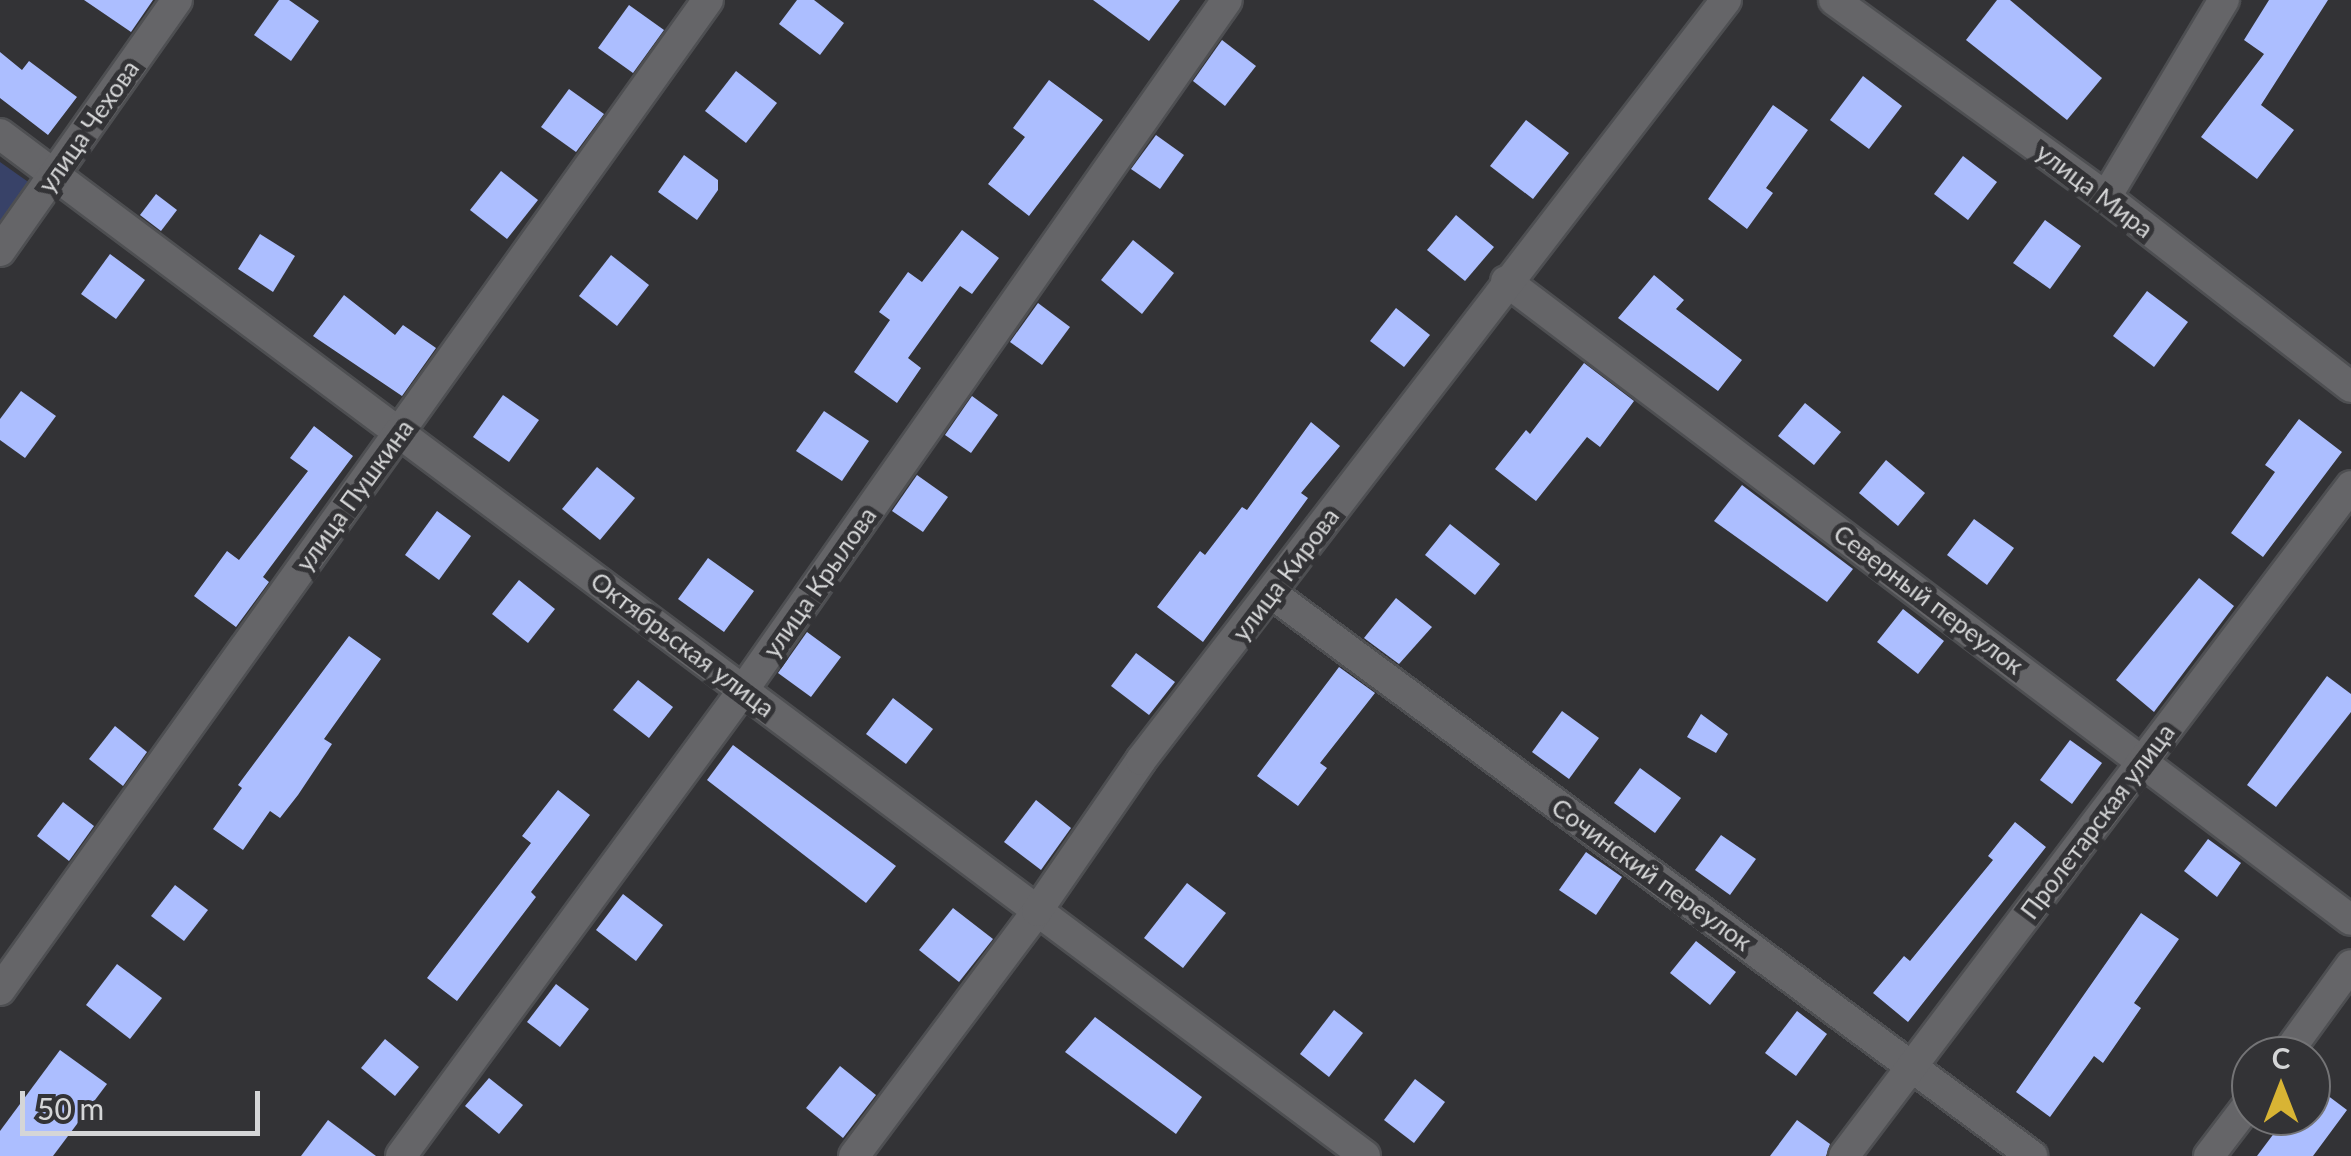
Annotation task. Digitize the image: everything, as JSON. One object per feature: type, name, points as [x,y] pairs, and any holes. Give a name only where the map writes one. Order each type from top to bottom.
[{"type":"street","name":"улица Чехова","points":[[0,251],[177,0]]},
{"type":"street","name":"улица Пушкина","points":[[0,990],[708,0]]},
{"type":"street","name":"улица Крылова","points":[[401,1156],[744,690],[1227,0]]},
{"type":"street","name":"улица Кирова","points":[[854,1156],[1037,912],[1141,760],[1726,0]]},
{"type":"street","name":"улица Мира","points":[[1834,0],[2106,196],[2351,387]]},
{"type":"street","points":[[2106,196],[2224,0]]},
{"type":"street","name":"Октябрьская улица","points":[[0,134],[1365,1156]]},
{"type":"street","name":"Северный переулок","points":[[1506,281],[2351,920]]},
{"type":"street","name":"Пролетарская улица","points":[[1844,1156],[2351,486]]},
{"type":"street","name":"Сочинский переулок","points":[[1271,593],[2032,1156]]},
{"type":"street","points":[[2300,1036],[2351,965]]},
{"type":"street","points":[[2209,1156],[2231,1127]]},
{"type":"shaded area","points":[[0,162],[41,191],[0,248]]},
{"type":"building","points":[[84,0],[153,0],[131,32]]},
{"type":"building","points":[[279,0],[289,0],[319,21],[291,61],[254,35]]},
{"type":"building","points":[[797,0],[814,0],[844,23],[820,55],[779,24]]},
{"type":"building","points":[[1093,0],[1180,0],[1149,41]]},
{"type":"building","points":[[1997,0],[2010,0],[2102,78],[2067,120],[1966,40]]},
{"type":"building","points":[[2269,0],[2328,0],[2261,105],[2294,130],[2257,179],[2201,137],[2264,54],[2244,40]]},
{"type":"building","points":[[629,5],[664,30],[633,73],[598,48]]},
{"type":"building","points":[[1222,40],[1256,66],[1225,106],[1193,81]]},
{"type":"building","points":[[0,52],[22,70],[29,61],[77,97],[48,135],[0,98]]},
{"type":"building","points":[[736,71],[777,103],[746,143],[705,111]]},
{"type":"building","points":[[1863,76],[1902,106],[1869,149],[1830,120]]},
{"type":"building","points":[[1049,80],[1103,120],[1029,216],[988,184],[1025,137],[1013,128]]},
{"type":"building","points":[[569,89],[604,114],[576,152],[541,127]]},
{"type":"building","points":[[1773,105],[1808,130],[1766,188],[1773,193],[1747,229],[1708,199]]},
{"type":"building","points":[[1526,120],[1569,153],[1533,199],[1490,166]]},
{"type":"building","points":[[1156,135],[1184,155],[1160,189],[1131,169]]},
{"type":"building","points":[[684,155],[718,180],[718,190],[697,220],[658,192]]},
{"type":"building","points":[[1963,156],[1997,182],[1968,220],[1934,194]]},
{"type":"building","points":[[501,171],[538,200],[507,239],[470,210]]},
{"type":"building","points":[[156,194],[177,210],[161,231],[140,215]]},
{"type":"building","points":[[1456,215],[1494,247],[1465,281],[1427,250]]},
{"type":"building","points":[[2045,220],[2081,246],[2050,289],[2013,263]]},
{"type":"building","points":[[962,230],[999,258],[972,294],[960,286],[908,358],[921,368],[897,403],[854,372],[890,320],[879,312],[908,272],[922,282]]},
{"type":"building","points":[[260,234],[295,256],[273,292],[238,269]]},
{"type":"building","points":[[1133,240],[1174,273],[1142,314],[1101,280]]},
{"type":"building","points":[[110,254],[145,280],[116,319],[81,294]]},
{"type":"building","points":[[611,255],[649,285],[617,326],[579,296]]},
{"type":"building","points":[[1654,275],[1684,300],[1676,309],[1742,360],[1718,391],[1618,318]]},
{"type":"building","points":[[2147,291],[2188,322],[2154,367],[2113,336]]},
{"type":"building","points":[[344,295],[395,335],[403,325],[436,348],[402,396],[313,336]]},
{"type":"building","points":[[1038,303],[1070,327],[1042,365],[1010,342]]},
{"type":"building","points":[[1396,308],[1430,335],[1404,367],[1370,341]]},
{"type":"building","points":[[1584,363],[1634,401],[1600,447],[1587,437],[1536,501],[1495,469],[1526,430],[1530,434]]},
{"type":"building","points":[[21,391],[56,416],[25,458],[0,440],[0,419]]},
{"type":"building","points":[[503,395],[539,420],[509,462],[473,437]]},
{"type":"building","points":[[972,396],[998,415],[971,453],[945,435]]},
{"type":"building","points":[[1805,403],[1841,432],[1814,465],[1778,436]]},
{"type":"building","points":[[824,411],[869,441],[842,481],[796,451]]},
{"type":"building","points":[[2299,419],[2342,452],[2263,557],[2231,533],[2275,472],[2265,465]]},
{"type":"building","points":[[1311,422],[1340,446],[1301,493],[1308,498],[1203,642],[1157,607],[1200,551],[1205,555],[1242,507],[1247,510]]},
{"type":"building","points":[[314,426],[353,456],[263,577],[269,582],[236,627],[194,596],[227,551],[239,560],[308,471],[290,458]]},
{"type":"building","points":[[1886,460],[1925,493],[1898,526],[1859,493]]},
{"type":"building","points":[[597,467],[635,498],[600,540],[562,509]]},
{"type":"building","points":[[917,475],[948,497],[923,532],[892,511]]},
{"type":"building","points":[[1742,485],[1853,569],[1827,602],[1714,521]]},
{"type":"building","points":[[437,511],[471,536],[439,580],[405,555]]},
{"type":"building","points":[[1974,519],[2014,548],[1987,585],[1947,555]]},
{"type":"building","points":[[1450,524],[1500,564],[1475,595],[1425,555]]},
{"type":"building","points":[[708,558],[754,591],[724,632],[678,599]]},
{"type":"building","points":[[2199,578],[2234,606],[2154,712],[2116,680]]},
{"type":"building","points":[[519,580],[555,609],[528,643],[492,614]]},
{"type":"building","points":[[1396,598],[1432,627],[1399,664],[1364,638]]},
{"type":"building","points":[[1903,609],[1944,641],[1918,674],[1877,642]]},
{"type":"building","points":[[807,632],[841,657],[811,697],[778,673]]},
{"type":"building","points":[[349,636],[381,659],[324,739],[332,744],[298,795],[280,818],[270,811],[243,850],[213,829],[242,788],[238,785]]},
{"type":"building","points":[[1136,653],[1175,682],[1149,715],[1111,686]]},
{"type":"building","points":[[1339,667],[1375,693],[1320,763],[1327,768],[1298,806],[1257,776]]},
{"type":"building","points":[[2327,676],[2351,694],[2351,712],[2276,807],[2247,785]]},
{"type":"building","points":[[638,680],[673,707],[649,738],[613,710]]},
{"type":"building","points":[[893,698],[933,729],[906,764],[866,734]]},
{"type":"building","points":[[1562,711],[1599,738],[1569,779],[1532,752]]},
{"type":"building","points":[[1701,714],[1728,734],[1716,753],[1687,737]]},
{"type":"building","points":[[115,726],[147,752],[123,786],[89,759]]},
{"type":"building","points":[[2070,740],[2102,763],[2072,804],[2040,780]]},
{"type":"building","points":[[733,745],[896,866],[866,903],[707,780]]},
{"type":"building","points":[[1640,768],[1681,798],[1655,833],[1614,803]]},
{"type":"building","points":[[558,790],[590,815],[531,892],[536,897],[457,1001],[427,978],[531,843],[522,836]]},
{"type":"building","points":[[1036,800],[1071,828],[1041,870],[1004,842]]},
{"type":"building","points":[[63,802],[94,826],[69,861],[37,836]]},
{"type":"building","points":[[2015,822],[2046,847],[1908,1022],[1873,993],[1904,956],[1910,961],[1993,860],[1988,856]]},
{"type":"building","points":[[1721,835],[1756,859],[1730,895],[1695,870]]},
{"type":"building","points":[[2208,839],[2241,863],[2217,897],[2184,871]]},
{"type":"building","points":[[1586,852],[1622,877],[1596,915],[1559,890]]},
{"type":"building","points":[[1187,883],[1226,913],[1183,968],[1144,938]]},
{"type":"building","points":[[175,885],[208,910],[184,941],[151,916]]},
{"type":"building","points":[[623,894],[663,925],[636,961],[596,930]]},
{"type":"building","points":[[953,908],[993,939],[959,982],[919,950]]},
{"type":"building","points":[[2141,913],[2179,939],[2134,1003],[2141,1008],[2103,1063],[2094,1056],[2050,1117],[2016,1092]]},
{"type":"building","points":[[1696,941],[1736,972],[1710,1005],[1670,973]]},
{"type":"building","points":[[117,964],[162,998],[130,1039],[86,1005]]},
{"type":"building","points":[[556,984],[589,1009],[560,1047],[527,1022]]},
{"type":"building","points":[[1334,1010],[1363,1033],[1329,1077],[1300,1054]]},
{"type":"building","points":[[1797,1011],[1827,1034],[1796,1076],[1765,1053]]},
{"type":"building","points":[[1095,1017],[1202,1097],[1176,1134],[1065,1052]]},
{"type":"building","points":[[385,1039],[419,1067],[395,1096],[361,1068]]},
{"type":"building","points":[[60,1050],[107,1084],[53,1156],[0,1156],[0,1131]]},
{"type":"building","points":[[840,1066],[876,1095],[843,1138],[806,1108]]},
{"type":"building","points":[[489,1078],[523,1105],[499,1134],[465,1106]]},
{"type":"building","points":[[1415,1079],[1445,1102],[1414,1143],[1384,1120]]},
{"type":"building","points":[[2331,1098],[2347,1110],[2331,1132]]},
{"type":"building","points":[[328,1120],[376,1156],[301,1156]]},
{"type":"building","points":[[1797,1120],[1830,1144],[1826,1156],[1770,1156]]},
{"type":"building","points":[[2272,1136],[2328,1136],[2313,1156],[2257,1156]]}]
